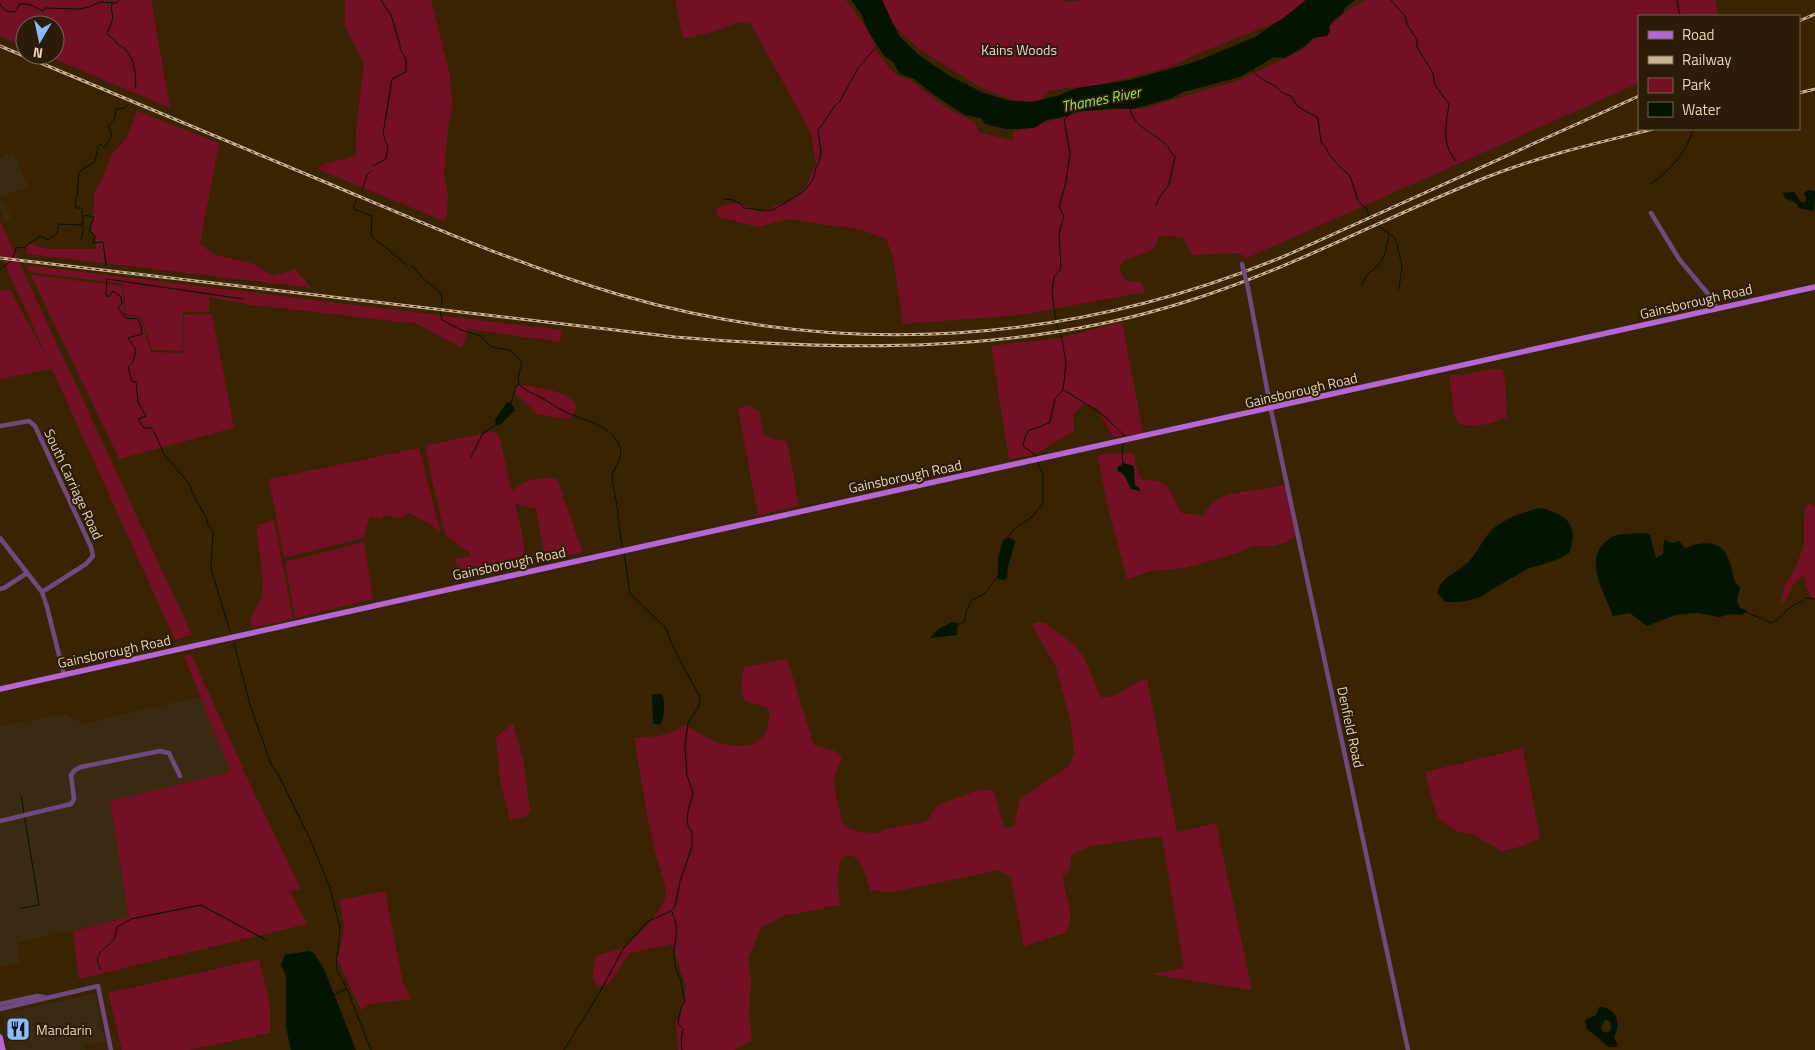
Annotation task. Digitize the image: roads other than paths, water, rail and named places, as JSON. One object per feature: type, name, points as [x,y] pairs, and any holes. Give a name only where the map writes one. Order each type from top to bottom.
[{"type":"main road","name":"Gainsborough Road","points":[[0,689],[926,483],[1271,410],[1815,287]]},
{"type":"main road","points":[[0,1037],[3,1050]]},
{"type":"street","points":[[1651,213],[1679,259],[1714,301],[1716,309]]},
{"type":"street","name":"Denfield Road","points":[[1239,258],[1248,288],[1271,410],[1408,1050]]},
{"type":"street","name":"South Carriage Road","points":[[0,426],[29,421],[35,426],[91,547],[93,556],[86,564],[42,592]]},
{"type":"street","points":[[0,538],[42,592],[48,607],[64,675]]},
{"type":"street","points":[[0,589],[27,573]]},
{"type":"street","points":[[0,821],[71,804],[74,799],[71,774],[82,767],[160,751],[169,753],[180,776]]},
{"type":"street","points":[[0,1004],[98,986],[103,980]]},
{"type":"street","points":[[98,986],[112,1050]]},
{"type":"street","points":[[0,1009],[38,1001],[44,997]]},
{"type":"water","name":"Thames River","points":[[851,0],[882,0],[899,36],[920,56],[950,76],[983,93],[1007,100],[1032,102],[1057,96],[1077,88],[1130,80],[1195,62],[1255,37],[1306,0],[1355,0],[1333,21],[1327,36],[1313,38],[1305,46],[1285,58],[1274,57],[1240,77],[1183,92],[1172,98],[1133,109],[1118,108],[1074,112],[1068,116],[1047,120],[1034,128],[1007,129],[984,123],[981,118],[965,115],[914,79],[900,74],[893,62],[885,57],[868,31],[861,13]]},
{"type":"water","points":[[1809,190],[1815,191],[1814,211],[1799,208],[1795,203],[1786,198],[1783,193],[1794,192],[1801,202],[1805,203],[1806,197],[1804,195]]},
{"type":"water","points":[[507,402],[511,403],[515,410],[501,424],[496,425],[495,420]]},
{"type":"water","points":[[1123,463],[1134,466],[1135,485],[1140,491],[1131,489],[1125,476],[1118,471],[1117,468]]},
{"type":"water","points":[[1541,508],[1558,514],[1569,523],[1573,535],[1569,553],[1559,559],[1527,569],[1478,598],[1460,602],[1445,602],[1437,593],[1439,587],[1449,576],[1470,560],[1493,529],[1513,517]]},
{"type":"water","points":[[1645,533],[1650,535],[1656,558],[1663,554],[1664,540],[1672,543],[1679,541],[1685,548],[1707,543],[1719,547],[1728,557],[1734,580],[1740,587],[1737,601],[1740,608],[1748,611],[1741,615],[1729,614],[1720,617],[1697,613],[1675,615],[1647,626],[1630,613],[1613,616],[1598,579],[1596,560],[1598,551],[1604,543],[1615,536]]},
{"type":"water","points":[[1008,537],[1015,541],[1015,543],[1008,566],[1007,577],[1004,580],[998,579],[998,558],[1003,540]]},
{"type":"water","points":[[952,622],[958,623],[957,635],[930,638],[937,630]]},
{"type":"water","points":[[652,694],[662,694],[663,697],[664,714],[660,725],[653,723]]},
{"type":"water","points":[[308,951],[314,953],[324,969],[356,1050],[291,1050],[286,1027],[286,976],[281,965],[285,955]]},
{"type":"water","points":[[1599,1007],[1610,1010],[1616,1017],[1617,1026],[1614,1037],[1617,1047],[1609,1047],[1587,1029],[1585,1020],[1596,1015]],"holes":[[[1605,1020],[1610,1021],[1611,1029],[1608,1033],[1602,1031],[1601,1027]]]},
{"type":"waterway","points":[[0,4],[6,11],[15,12],[20,4],[30,5],[43,11],[45,8],[79,9],[100,2],[117,3],[119,0]]},
{"type":"waterway","points":[[373,166],[386,159],[388,147],[383,134],[392,79],[406,72],[406,59],[400,49],[391,15],[381,0]]},
{"type":"waterway","points":[[1391,0],[1405,16],[1407,24],[1417,40],[1417,46],[1433,73],[1435,85],[1449,104],[1446,141],[1451,155],[1456,161]]},
{"type":"waterway","points":[[1677,0],[1680,15]]},
{"type":"waterway","points":[[112,3],[112,23],[107,34],[129,53],[133,62],[135,88]]},
{"type":"waterway","points":[[723,199],[733,200],[740,203],[744,208],[768,211],[775,209],[803,192],[813,180],[819,162],[821,152],[818,130],[840,101],[858,68],[878,45]]},
{"type":"waterway","points":[[1252,70],[1284,94],[1291,96],[1297,106],[1318,118],[1321,142],[1328,153],[1350,176],[1358,201],[1367,209],[1369,217],[1373,222],[1395,238],[1402,265],[1399,289]]},
{"type":"waterway","points":[[82,218],[82,208],[76,208],[75,202],[79,172],[93,163],[96,159],[98,146],[100,144],[104,147],[110,139],[111,132],[108,126],[114,120],[116,109],[125,108],[129,104]]},
{"type":"waterway","name":"Thames River","points":[[1130,109],[1135,121],[1166,145],[1175,157],[1169,184],[1156,206]]},
{"type":"waterway","name":"Thames River","points":[[1036,458],[1035,455],[1023,446],[1025,437],[1029,430],[1050,422],[1055,399],[1063,390],[1066,364],[1062,339],[1056,323],[1052,292],[1054,277],[1061,266],[1059,233],[1064,216],[1059,207],[1066,182],[1070,153],[1064,120],[1068,116]]},
{"type":"waterway","points":[[1650,184],[1664,174],[1677,160],[1687,145],[1693,130]]},
{"type":"waterway","points":[[362,191],[367,175],[371,171]]},
{"type":"waterway","points":[[357,199],[354,209],[372,216],[372,237],[407,265]]},
{"type":"waterway","points":[[0,269],[12,260],[16,248],[26,247],[41,236],[48,240],[57,233],[59,224],[81,225],[85,215],[94,217],[89,231],[95,236],[93,243],[103,242],[106,265]]},
{"type":"waterway","points":[[81,239],[83,222]]},
{"type":"waterway","points":[[1362,285],[1368,274],[1382,260],[1389,235]]},
{"type":"waterway","points":[[411,266],[440,292],[442,320],[461,330],[481,336],[490,346],[511,351],[522,362],[518,377],[519,384],[516,386],[511,403]]},
{"type":"waterway","points":[[230,631],[211,569],[213,531],[207,524],[207,519],[190,485],[164,454],[154,431],[151,428],[144,428],[138,419],[146,416],[138,402],[136,382],[132,381],[128,367],[133,362],[136,350],[128,338],[142,334],[141,326],[138,319],[126,318],[118,308],[122,303],[121,297],[113,291],[109,297],[106,295],[107,279],[243,299]]},
{"type":"waterway","points":[[519,384],[561,410],[597,424],[615,438],[621,449],[621,454],[612,480],[623,549]]},
{"type":"waterway","points":[[1064,390],[1103,415],[1124,435],[1124,438]]},
{"type":"waterway","points":[[471,457],[483,433],[496,425]]},
{"type":"waterway","points":[[1123,442],[1123,463]]},
{"type":"waterway","points":[[1009,536],[1014,529],[1032,517],[1043,503],[1043,475],[1037,461]]},
{"type":"waterway","points":[[564,1050],[600,992],[623,949],[647,922],[671,911],[675,907],[680,881],[692,847],[692,833],[687,823],[693,794],[687,775],[685,746],[688,723],[699,706],[700,697],[675,651],[665,627],[630,594],[624,553]]},
{"type":"waterway","points":[[958,625],[964,622],[967,609],[972,600],[984,594],[998,576]]},
{"type":"waterway","points":[[1746,612],[1770,623],[1805,598],[1815,599]]},
{"type":"waterway","points":[[234,643],[250,705],[271,764],[278,774],[311,841],[330,888],[340,928],[336,959],[337,970],[347,989],[371,1050]]},
{"type":"waterway","points":[[21,795],[39,905],[21,908]]},
{"type":"waterway","points":[[101,970],[97,960],[98,956],[114,939],[117,927],[131,919],[201,905],[266,940]]},
{"type":"waterway","points":[[672,912],[676,927],[675,966],[680,978],[685,1001],[681,1008],[678,1023],[683,1029],[682,1050]]},
{"type":"waterway","points":[[333,995],[346,989]]},
{"type":"railway","points":[[1800,21],[1815,14]]},
{"type":"railway","points":[[0,46],[437,229],[580,283],[701,315],[786,328],[871,334],[955,333],[1040,324],[1123,308],[1206,285],[1287,255],[1638,96]]},
{"type":"railway","points":[[1800,93],[1815,89]]},
{"type":"railway","points":[[0,258],[675,337],[803,345],[868,346],[996,340],[1060,331],[1123,319],[1185,302],[1262,275],[1507,169],[1569,150],[1649,130]]},
{"type":"place","name":"Mandarin","points":[[18,1029]]},
{"type":"park label","name":"Kains Woods","points":[[1019,49]]}]
